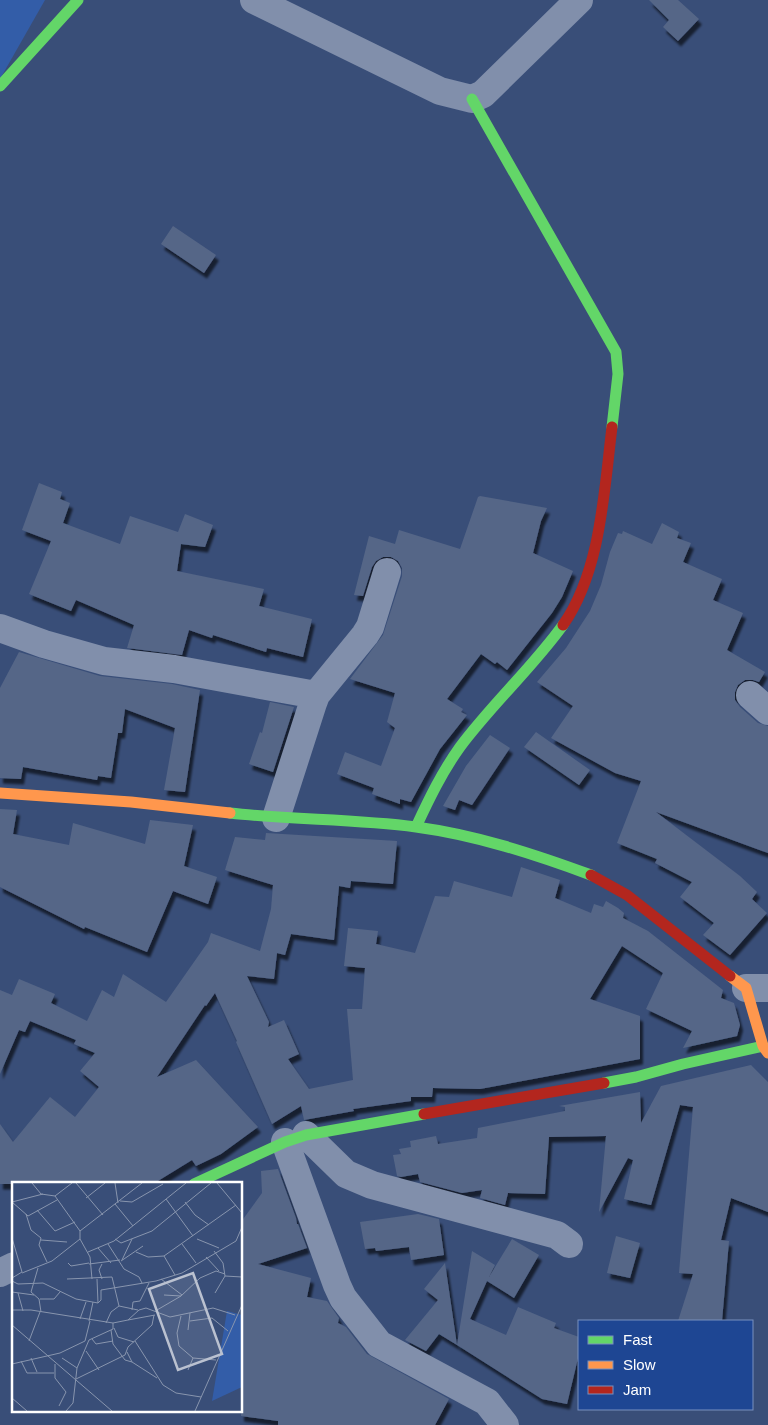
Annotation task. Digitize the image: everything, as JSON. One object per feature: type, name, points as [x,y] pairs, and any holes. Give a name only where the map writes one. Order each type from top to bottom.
[{"type":"street","points":[[0,86],[78,0]]},
{"type":"street","points":[[254,0],[440,91],[472,99],[483,94],[579,0]]},
{"type":"street","points":[[416,827],[445,770],[468,737],[555,636],[584,588],[597,535],[618,374],[616,352],[472,99]]},
{"type":"street","points":[[276,818],[316,695],[370,627],[387,572]]},
{"type":"street","points":[[0,628],[44,644],[104,661],[174,669],[316,695]]},
{"type":"street","points":[[0,793],[131,802],[276,818],[348,821],[416,827],[497,843],[594,876],[627,895],[757,988],[766,1050],[660,1069],[636,1077],[295,1139],[198,1182]]},
{"type":"street","points":[[295,1139],[357,1180],[557,1235],[569,1244]]},
{"type":"street","points":[[295,1139],[337,1285],[343,1298],[379,1344],[487,1402],[505,1425]]},
{"type":"street","points":[[0,1273],[12,1267]]},
{"type":"shaded area","points":[[0,0],[45,0],[0,79]]},
{"type":"building","points":[[649,0],[678,0],[699,19],[678,41],[663,27],[669,20]]},
{"type":"building","points":[[173,226],[216,255],[204,273],[161,244]]},
{"type":"building","points":[[39,483],[62,492],[60,499],[70,503],[63,523],[120,544],[130,516],[178,532],[185,514],[213,525],[205,547],[181,544],[177,571],[264,589],[259,606],[312,619],[303,657],[267,648],[266,652],[213,635],[212,638],[189,630],[182,655],[127,648],[134,625],[76,600],[71,611],[29,594],[51,541],[22,530]]},
{"type":"building","points":[[478,497],[547,508],[541,521],[533,553],[573,571],[562,597],[552,613],[507,670],[497,662],[495,664],[481,654],[447,699],[463,709],[461,712],[467,715],[440,749],[411,802],[400,799],[400,804],[372,794],[374,788],[337,774],[345,752],[381,766],[395,728],[387,722],[395,693],[350,679],[383,635],[402,576],[402,568],[398,561],[391,557],[383,557],[376,561],[372,567],[363,596],[354,595],[369,536],[395,544],[399,530],[460,549]]},
{"type":"building","points":[[662,523],[679,532],[677,538],[691,543],[683,562],[722,579],[713,600],[743,613],[727,650],[765,672],[759,682],[745,680],[738,685],[735,692],[735,700],[758,723],[768,726],[768,853],[656,812],[740,876],[757,892],[752,899],[767,913],[730,955],[703,935],[714,923],[680,897],[692,882],[655,863],[657,859],[617,843],[641,781],[615,773],[551,738],[573,706],[537,682],[566,648],[590,611],[601,585],[610,552],[618,533],[622,534],[623,531],[652,544]]},
{"type":"building","points":[[19,652],[100,676],[172,684],[200,690],[185,792],[164,790],[175,728],[125,709],[122,733],[118,733],[111,778],[98,776],[97,780],[23,767],[21,779],[0,778],[0,688]]},
{"type":"building","points":[[270,702],[294,707],[273,772],[249,764],[260,732],[262,733]]},
{"type":"building","points":[[536,732],[590,770],[579,785],[524,747]]},
{"type":"building","points":[[490,735],[510,748],[472,805],[459,800],[455,810],[443,806],[466,766]]},
{"type":"building","points":[[0,809],[17,810],[13,834],[69,845],[73,823],[145,844],[150,820],[193,825],[184,866],[217,877],[208,904],[173,891],[147,952],[85,927],[84,929],[0,887]]},
{"type":"building","points":[[266,833],[397,841],[393,884],[351,881],[350,888],[339,886],[334,940],[291,934],[285,955],[277,953],[274,979],[247,976],[269,1022],[268,1027],[284,1020],[299,1054],[288,1059],[309,1089],[353,1080],[347,1009],[362,1009],[365,968],[344,966],[348,928],[378,931],[376,944],[415,953],[435,896],[449,897],[454,881],[512,897],[521,867],[560,880],[555,898],[591,913],[594,904],[603,907],[606,901],[624,913],[623,918],[648,931],[723,990],[721,998],[734,1003],[740,1025],[737,1036],[683,1048],[692,1031],[646,1009],[663,973],[622,946],[590,999],[640,1016],[640,1059],[480,1089],[433,1088],[432,1097],[411,1097],[411,1101],[353,1109],[354,1111],[304,1120],[301,1106],[272,1124],[215,993],[157,1077],[196,1060],[258,1127],[221,1154],[196,1166],[192,1160],[156,1182],[12,1182],[12,1184],[0,1184],[0,1124],[13,1142],[50,1097],[75,1117],[99,1087],[80,1071],[95,1053],[74,1044],[76,1040],[30,1021],[25,1032],[19,1030],[0,1074],[0,990],[12,995],[19,979],[55,994],[51,1003],[87,1021],[102,990],[114,997],[123,974],[166,1002],[208,942],[211,933],[260,951],[271,909],[273,885],[225,870],[235,837],[265,840]]},
{"type":"building","points":[[751,1065],[768,1082],[768,1212],[731,1198],[721,1240],[729,1241],[722,1320],[678,1320],[693,1274],[679,1273],[693,1107],[680,1105],[651,1205],[624,1199],[633,1160],[628,1158],[599,1212],[606,1136],[549,1137],[545,1194],[508,1193],[505,1205],[480,1198],[482,1190],[462,1193],[420,1182],[418,1174],[397,1176],[393,1155],[401,1154],[399,1149],[411,1147],[410,1141],[436,1136],[438,1144],[477,1138],[478,1128],[565,1111],[565,1107],[559,1106],[640,1092],[641,1123],[661,1086]]},
{"type":"building","points":[[278,1169],[307,1248],[258,1264],[311,1278],[307,1297],[327,1301],[339,1318],[338,1323],[346,1327],[367,1354],[449,1399],[435,1425],[278,1425],[278,1421],[241,1416],[242,1221],[262,1193],[261,1171]]},
{"type":"building","points":[[418,1214],[439,1219],[444,1255],[411,1260],[409,1247],[376,1251],[375,1248],[365,1249],[360,1222]]},
{"type":"building","points":[[616,1236],[640,1243],[630,1278],[607,1273]]},
{"type":"building","points":[[512,1239],[539,1255],[514,1298],[487,1281],[470,1319],[506,1335],[518,1307],[556,1323],[554,1328],[578,1337],[578,1358],[567,1404],[542,1399],[457,1345],[472,1251],[495,1265],[489,1277]]},
{"type":"building","points":[[445,1263],[457,1345],[439,1334],[426,1351],[405,1340],[438,1300],[424,1289]]},
{"type":"traffic: fast","points":[[0,86],[78,0]]},
{"type":"traffic: fast","points":[[472,99],[616,352],[618,374],[612,427]]},
{"type":"traffic: fast","points":[[416,827],[453,756],[563,625]]},
{"type":"traffic: fast","points":[[230,813],[370,822],[438,830],[505,846],[591,875]]},
{"type":"traffic: fast","points":[[604,1083],[763,1046]]},
{"type":"traffic: fast","points":[[198,1182],[285,1142],[306,1135],[424,1114]]},
{"type":"traffic: slow","points":[[0,793],[131,802],[230,813]]},
{"type":"traffic: slow","points":[[730,976],[746,988],[763,1046],[768,1053]]},
{"type":"traffic: jam","points":[[563,625],[576,604],[586,580],[593,555],[603,504],[612,427]]},
{"type":"traffic: jam","points":[[591,875],[627,895],[730,976]]},
{"type":"traffic: jam","points":[[424,1114],[604,1083]]}]
